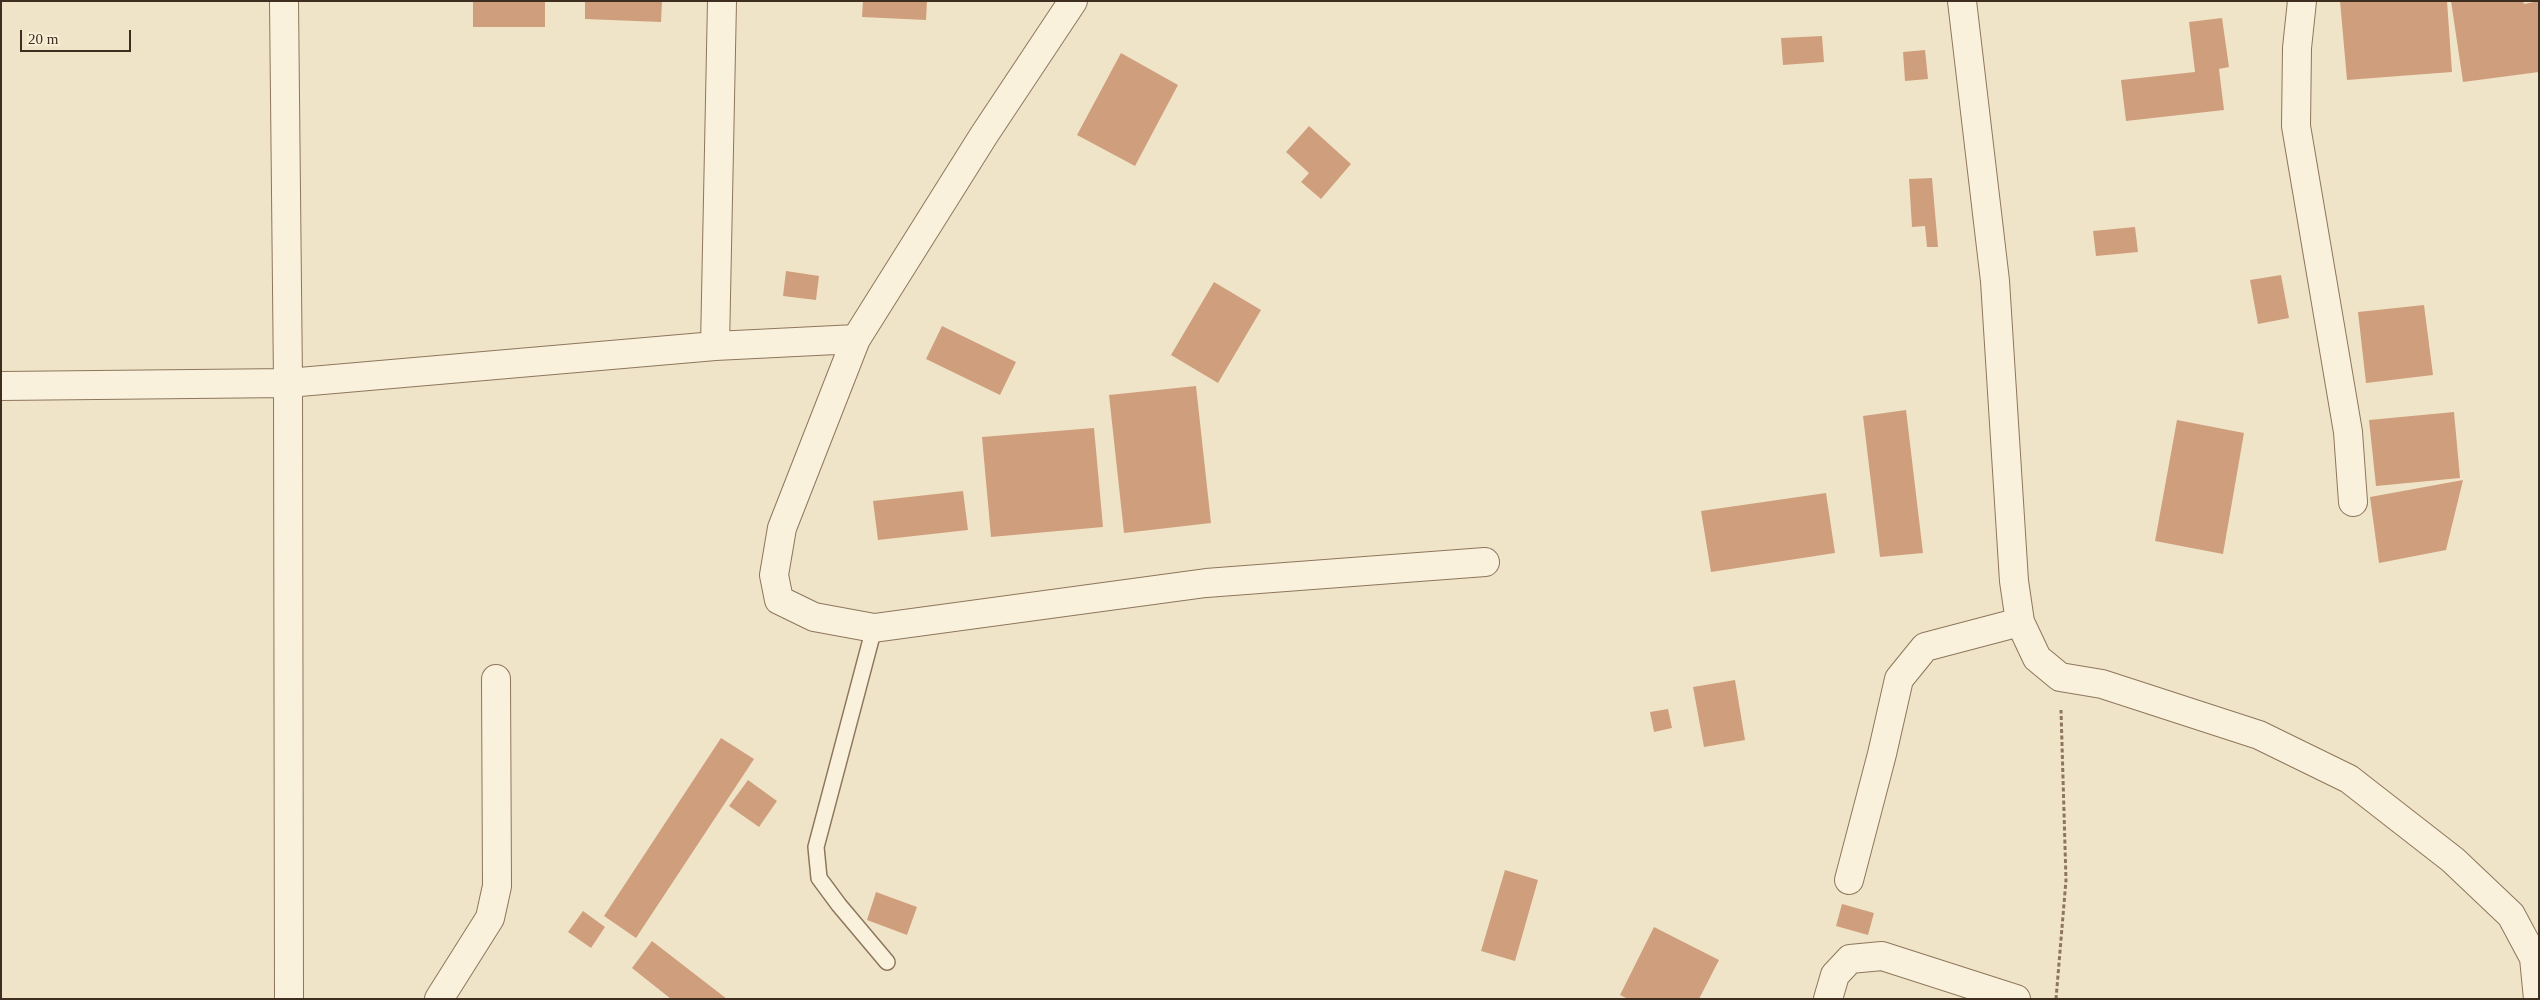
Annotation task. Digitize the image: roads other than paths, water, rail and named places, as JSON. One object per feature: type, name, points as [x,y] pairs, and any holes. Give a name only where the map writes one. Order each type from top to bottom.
[{"type":"street","points":[[284,1],[288,383],[289,999]]},
{"type":"street","points":[[715,346],[722,1]]},
{"type":"street","points":[[1073,1],[984,135],[856,339],[782,528],[774,575],[780,600],[814,617],[874,628],[1206,583],[1485,562]]},
{"type":"street","points":[[1962,1],[1995,281],[2014,581],[2020,622],[2037,658],[2060,677],[2102,684],[2258,735],[2350,779],[2453,860],[2510,915],[2534,958],[2538,999]]},
{"type":"street","points":[[2302,1],[2297,48],[2296,126],[2348,432],[2353,502]]},
{"type":"street","points":[[1,386],[288,383],[715,346],[856,339]]},
{"type":"street","points":[[1849,880],[1882,754],[1899,679],[1925,647],[2020,622]]},
{"type":"street","points":[[439,999],[490,918],[497,886],[496,679]]},
{"type":"street","points":[[1828,999],[1835,975],[1850,959],[1882,956],[2016,999]]},
{"type":"lane","points":[[874,628],[816,846],[819,878],[887,962]]}]
